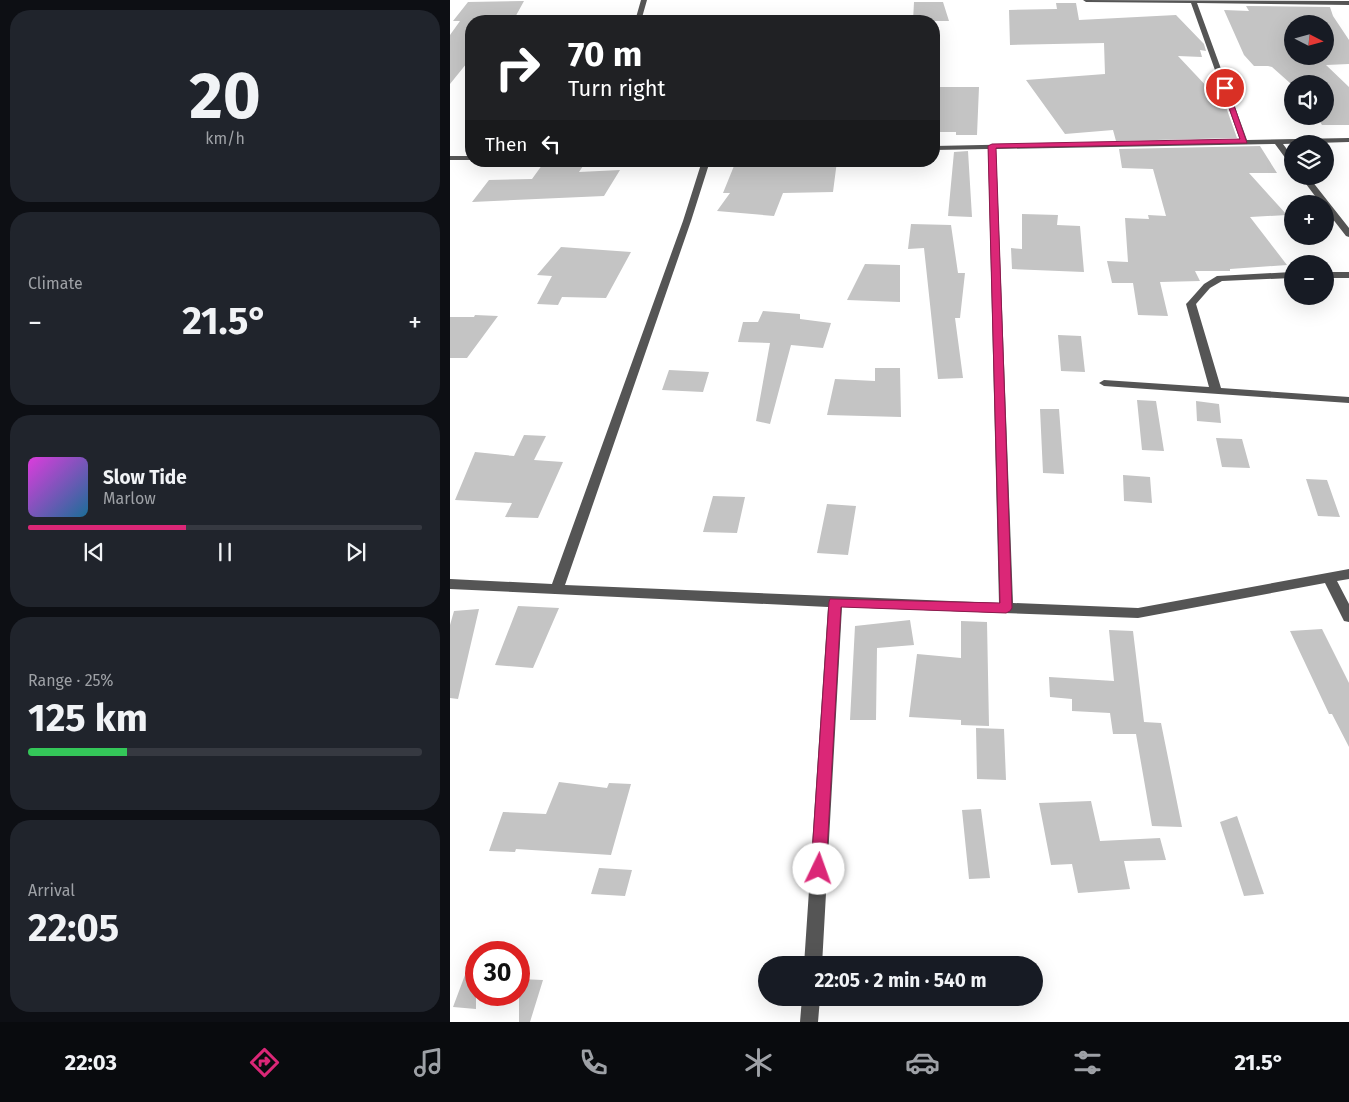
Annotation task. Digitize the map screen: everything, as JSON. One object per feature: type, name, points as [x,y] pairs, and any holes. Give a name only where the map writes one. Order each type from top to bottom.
[{"type":"street","points":[[640,15],[644,0]]},
{"type":"street","points":[[1086,0],[1349,3]]},
{"type":"street","points":[[1193,0],[1244,141]]},
{"type":"street","points":[[1277,140],[1284,150]]},
{"type":"street","points":[[940,148],[1349,140]]},
{"type":"street","points":[[992,146],[1006,608]]},
{"type":"street","points":[[450,158],[465,158]]},
{"type":"street","points":[[557,589],[704,167]]},
{"type":"street","points":[[1311,185],[1349,234]]},
{"type":"street","points":[[1216,391],[1191,304],[1207,286],[1220,278],[1284,274]]},
{"type":"street","points":[[1334,275],[1349,275]]},
{"type":"street","points":[[1104,383],[1349,400]]},
{"type":"street","points":[[450,584],[835,602],[1138,613],[1349,574]]},
{"type":"street","points":[[1329,578],[1349,617]]},
{"type":"street","points":[[814,956],[835,602]]},
{"type":"street","points":[[809,1022],[810,1006]]},
{"type":"building","points":[[524,1],[516,15],[465,15],[465,65],[450,84],[450,35],[460,21],[453,21],[468,2]]},
{"type":"building","points":[[914,2],[943,2],[949,21],[940,21],[940,15],[913,15]]},
{"type":"building","points":[[1056,3],[1076,3],[1079,20],[1176,15],[1204,44],[1206,51],[1200,50],[1202,57],[1178,56],[1226,107],[1237,138],[1116,141],[1113,130],[1065,134],[1026,80],[1105,74],[1104,43],[1010,45],[1009,10],[1057,9]]},
{"type":"building","points":[[1246,6],[1330,7],[1333,15],[1284,15],[1284,65],[1326,65],[1349,87],[1349,125],[1334,125],[1334,75],[1284,75],[1284,78],[1272,67],[1254,66],[1244,55],[1224,10],[1249,11]]},
{"type":"building","points":[[1334,18],[1349,40],[1349,64],[1334,65]]},
{"type":"building","points":[[940,87],[979,87],[977,135],[956,135],[956,132],[940,132]]},
{"type":"building","points":[[1260,146],[1277,173],[1249,173],[1284,212],[1284,215],[1250,217],[1284,261],[1284,265],[1230,269],[1230,271],[1195,271],[1200,281],[1160,282],[1168,316],[1138,315],[1133,283],[1112,283],[1107,261],[1128,262],[1125,218],[1149,219],[1148,215],[1166,216],[1153,169],[1122,168],[1119,149]]},
{"type":"building","points":[[968,151],[972,217],[948,216],[954,152]]},
{"type":"building","points":[[541,167],[582,167],[579,172],[620,170],[604,196],[472,202],[489,180],[532,179]]},
{"type":"building","points":[[734,167],[836,167],[833,192],[783,193],[774,216],[717,211],[730,193],[723,193]]},
{"type":"building","points":[[1022,214],[1058,215],[1057,225],[1080,226],[1084,272],[1012,269],[1011,248],[1022,249]]},
{"type":"building","points":[[911,224],[951,225],[958,273],[965,273],[960,318],[955,318],[963,378],[938,379],[924,248],[908,249]]},
{"type":"building","points":[[561,247],[631,252],[606,298],[562,297],[558,305],[537,304],[552,276],[537,275]]},
{"type":"building","points":[[865,264],[900,265],[900,302],[847,300]]},
{"type":"building","points":[[763,311],[800,314],[800,319],[831,323],[823,348],[791,345],[770,424],[756,421],[770,343],[738,342],[743,322],[758,322]]},
{"type":"building","points":[[475,315],[498,316],[467,358],[450,358],[450,317],[474,317]]},
{"type":"building","points":[[1058,335],[1081,336],[1085,372],[1061,371]]},
{"type":"building","points":[[875,368],[900,368],[901,417],[827,415],[835,379],[875,381]]},
{"type":"building","points":[[669,370],[709,372],[703,392],[662,390]]},
{"type":"building","points":[[1137,400],[1156,401],[1164,451],[1142,450]]},
{"type":"building","points":[[1196,401],[1219,404],[1221,423],[1197,421]]},
{"type":"building","points":[[1040,409],[1059,409],[1064,474],[1043,473]]},
{"type":"building","points":[[524,435],[546,436],[534,460],[563,462],[538,518],[505,517],[512,503],[455,500],[475,452],[514,456]]},
{"type":"building","points":[[1216,438],[1242,439],[1250,468],[1222,467]]},
{"type":"building","points":[[1123,475],[1150,477],[1152,503],[1124,501]]},
{"type":"building","points":[[1306,479],[1327,480],[1340,517],[1318,516]]},
{"type":"building","points":[[713,496],[745,497],[737,533],[703,532]]},
{"type":"building","points":[[827,504],[856,506],[848,555],[817,553]]},
{"type":"building","points":[[518,606],[559,608],[533,668],[495,665]]},
{"type":"building","points":[[479,609],[458,699],[450,698],[450,625],[454,611]]},
{"type":"building","points":[[910,620],[914,645],[877,648],[876,720],[850,720],[855,626]]},
{"type":"building","points":[[961,621],[987,622],[989,726],[961,725],[961,720],[909,717],[917,654],[961,658]]},
{"type":"building","points":[[1322,629],[1349,683],[1349,747],[1332,714],[1329,714],[1290,631]]},
{"type":"building","points":[[1109,630],[1133,631],[1144,722],[1161,723],[1182,827],[1152,826],[1136,734],[1113,734],[1110,713],[1072,711],[1072,699],[1050,697],[1049,677],[1114,681]]},
{"type":"building","points":[[976,728],[1004,729],[1006,780],[977,779]]},
{"type":"building","points":[[559,782],[607,788],[609,783],[631,784],[611,855],[516,849],[515,852],[489,851],[503,812],[546,814]]},
{"type":"building","points":[[1091,801],[1100,841],[1160,838],[1166,860],[1124,861],[1130,889],[1078,893],[1072,864],[1051,865],[1039,803]]},
{"type":"building","points":[[981,809],[990,878],[969,879],[962,810]]},
{"type":"building","points":[[1237,816],[1264,894],[1244,896],[1220,822]]},
{"type":"building","points":[[599,868],[632,870],[625,896],[591,894]]},
{"type":"building","points":[[465,975],[465,1006],[476,1006],[476,1009],[453,1007]]},
{"type":"building","points":[[530,979],[543,980],[530,1022],[519,1022],[519,1006],[530,1006]]},
{"type":"route","points":[[819,869],[835,602],[1006,608],[992,146],[1244,141],[1225,88]]}]
